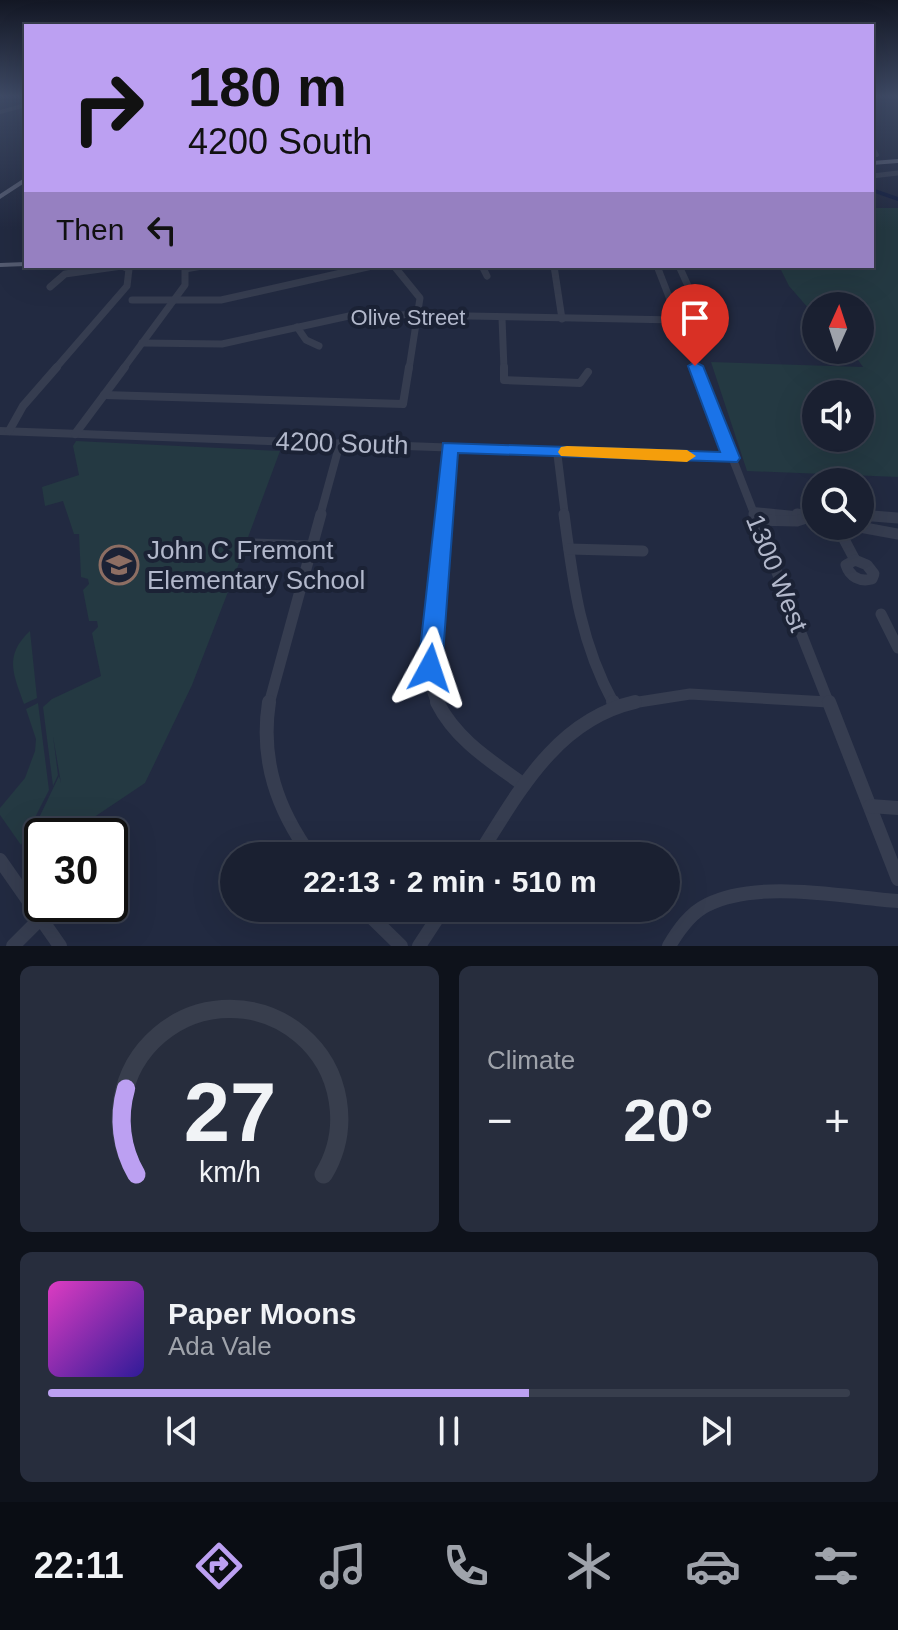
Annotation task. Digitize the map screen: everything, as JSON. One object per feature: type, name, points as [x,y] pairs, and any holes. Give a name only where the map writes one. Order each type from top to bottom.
[{"type":"main road","points":[[874,163],[898,161]]},
{"type":"main road","points":[[0,197],[24,180]]},
{"type":"main road","points":[[0,263],[24,262]]},
{"type":"street","points":[[874,176],[898,173]]},
{"type":"street","points":[[50,287],[65,274],[108,268]]},
{"type":"street","points":[[4,431],[127,286],[127,268]]},
{"type":"street","points":[[75,434],[173,301],[187,280],[185,269],[191,268]]},
{"type":"street","points":[[132,300],[229,298],[363,268]]},
{"type":"street","points":[[104,395],[403,404],[419,316],[419,294],[396,268]]},
{"type":"street","points":[[483,268],[487,276]]},
{"type":"street","points":[[554,268],[562,319]]},
{"type":"street","name":"1300 West","points":[[658,268],[898,879]]},
{"type":"street","points":[[680,268],[699,310]]},
{"type":"street","name":"Olive Street","points":[[142,343],[222,344],[348,315],[677,320]]},
{"type":"street","points":[[502,318],[504,380],[580,383],[588,372]]},
{"type":"street","points":[[297,327],[306,340],[319,346]]},
{"type":"street","name":"4200 South","points":[[4,431],[731,458]]},
{"type":"street","points":[[302,842],[279,807],[270,778],[265,742],[268,706],[340,443]]},
{"type":"street","points":[[450,447],[431,687],[441,716],[451,729],[524,785]]},
{"type":"street","points":[[557,451],[569,549],[585,641],[595,670],[615,706]]},
{"type":"street","points":[[754,516],[802,520]]},
{"type":"street","points":[[874,516],[898,518]]},
{"type":"street","points":[[874,530],[898,534]]},
{"type":"street","points":[[844,540],[855,560]]},
{"type":"street","points":[[253,544],[311,546]]},
{"type":"street","points":[[569,549],[643,551]]},
{"type":"street","points":[[881,614],[898,648]]},
{"type":"street","points":[[487,842],[524,785],[563,738],[589,719],[615,706],[666,694],[828,702]]},
{"type":"street","points":[[870,806],[898,808]]},
{"type":"street","points":[[0,860],[24,894]]},
{"type":"street","points":[[669,946],[677,933],[707,905],[734,896],[766,893],[898,901]]},
{"type":"street","points":[[13,946],[37,922]]},
{"type":"street","points":[[44,922],[60,946]]},
{"type":"street","points":[[376,922],[401,946]]},
{"type":"street","points":[[419,946],[435,922]]},
{"type":"shaded area","points":[[874,208],[898,208],[898,477],[874,476],[874,468],[802,468],[802,473],[747,471],[711,362],[863,367],[861,364],[874,364],[874,292],[802,292],[802,301],[789,286],[780,268],[874,268]]},
{"type":"shaded area","name":"John C Fremont Elementary School","points":[[76,441],[280,451],[247,540],[241,547],[243,553],[192,685],[145,783],[93,818],[39,818],[59,776],[61,783],[53,736],[58,775],[53,786],[43,707],[52,699],[101,676],[92,633],[98,627],[97,621],[89,621],[83,590],[89,584],[88,579],[81,577],[79,534],[74,534],[63,501],[45,506],[42,487],[79,475],[73,446]]},
{"type":"shaded area","points":[[30,631],[37,698],[24,704],[13,666],[16,649]]},
{"type":"shaded area","points":[[38,703],[49,790],[35,818],[24,818],[21,845],[0,815],[0,808],[25,778],[35,751],[36,739],[26,709]]},
{"type":"waterway","points":[[874,191],[898,199]]},
{"type":"slow traffic","points":[[567,452],[687,456]]},
{"type":"place","name":"John C Fremont Elementary School","points":[[119,565]]},
{"type":"route","points":[[430,668],[450,447],[731,458],[695,366]]}]
